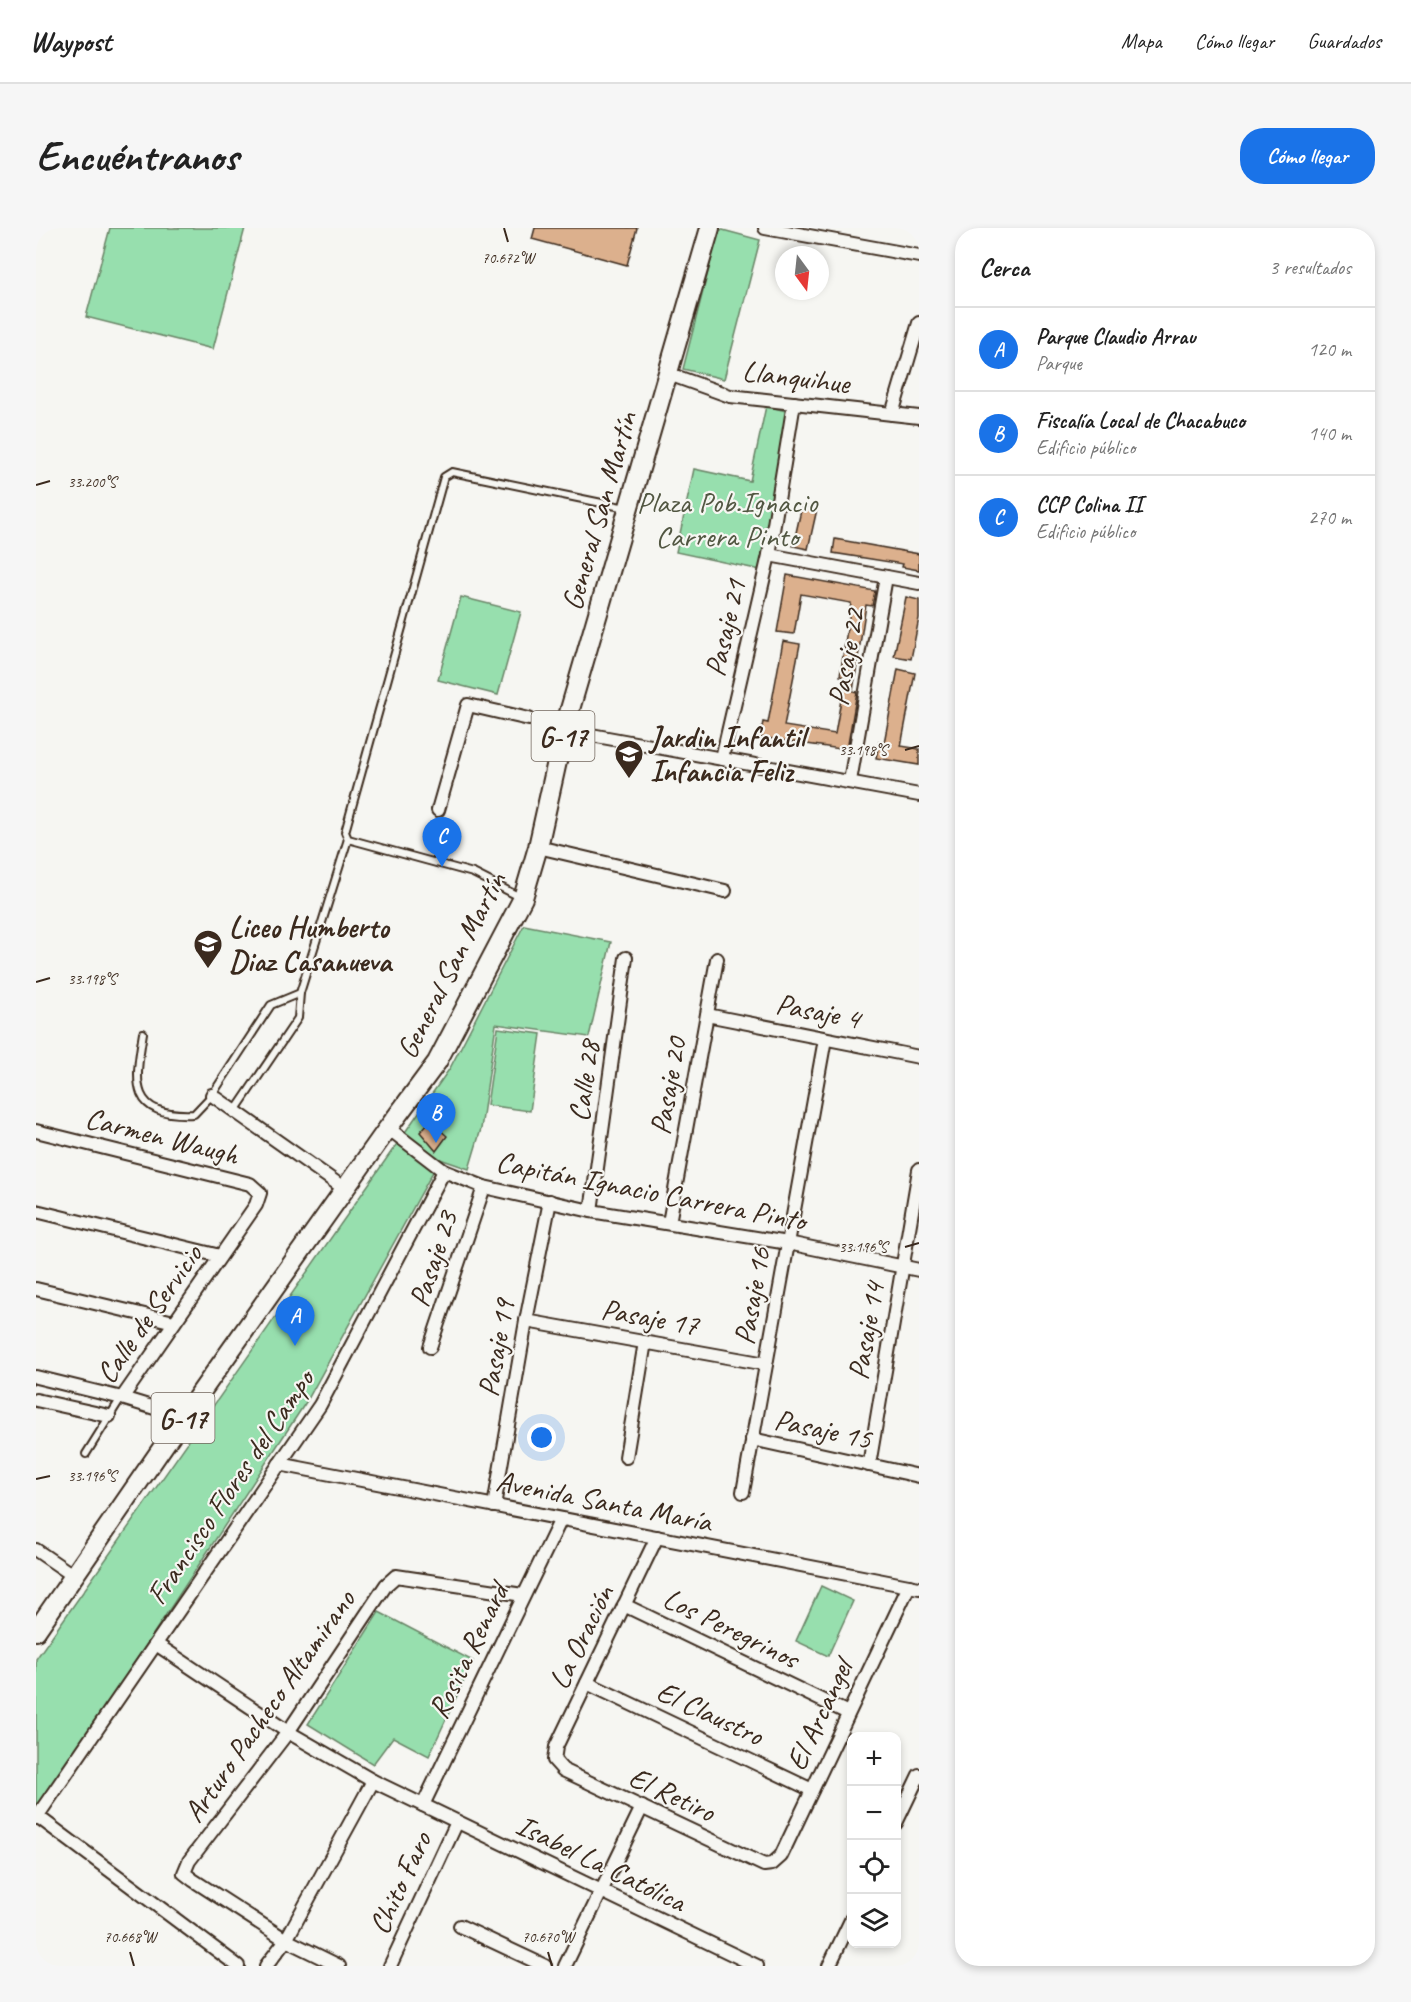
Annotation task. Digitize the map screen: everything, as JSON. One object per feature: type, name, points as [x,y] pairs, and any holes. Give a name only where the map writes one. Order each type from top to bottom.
[{"type":"main road","name":"General San Martín","points":[[36,1631],[184,1417],[437,1062],[523,898],[538,847],[564,730],[710,228]]},
{"type":"street","points":[[765,228],[919,256]]},
{"type":"street","points":[[892,414],[919,323]]},
{"type":"street","name":"Llanquihue","points":[[669,374],[730,396],[919,417]]},
{"type":"street","name":"Pasaje 21","points":[[722,758],[769,555],[794,403]]},
{"type":"street","points":[[769,555],[919,583]]},
{"type":"street","name":"Pasaje 22","points":[[850,781],[886,577]]},
{"type":"street","points":[[438,810],[468,705],[529,719]]},
{"type":"street","points":[[564,730],[919,795]]},
{"type":"street","points":[[538,847],[725,891]]},
{"type":"street","name":"Calle 28","points":[[591,1211],[626,958]]},
{"type":"street","name":"Pasaje 20","points":[[669,1223],[717,959]]},
{"type":"street","name":"Pasaje 4","points":[[707,1015],[919,1057]]},
{"type":"street","name":"Pasaje 16","points":[[743,1492],[825,1039]]},
{"type":"street","points":[[212,1095],[345,1189]]},
{"type":"street","name":"Capitán Ignacio Carrera Pinto","points":[[388,1128],[444,1171],[484,1187],[591,1211],[788,1243],[919,1270]]},
{"type":"street","name":"Carmen Waugh","points":[[36,1131],[250,1184],[260,1194],[256,1205]]},
{"type":"street","name":"Pasaje 14","points":[[869,1465],[919,1170]]},
{"type":"street","name":"Francisco Flores del Campo","points":[[36,1817],[320,1405],[444,1171]]},
{"type":"street","name":"Pasaje 23","points":[[430,1347],[484,1187]]},
{"type":"street","name":"Pasaje 19","points":[[494,1506],[526,1321],[550,1201]]},
{"type":"street","name":"Calle de Servicio","points":[[122,1398],[256,1205]]},
{"type":"street","points":[[36,1211],[220,1256]]},
{"type":"street","points":[[36,1289],[174,1322]]},
{"type":"street","name":"Pasaje 17","points":[[526,1321],[766,1364]]},
{"type":"street","points":[[626,1457],[645,1342]]},
{"type":"street","points":[[36,1377],[122,1398],[184,1417]]},
{"type":"street","points":[[36,1400],[109,1416]]},
{"type":"street","name":"Pasaje 15","points":[[752,1439],[919,1476]]},
{"type":"street","name":"Avenida Santa María","points":[[279,1464],[914,1587]]},
{"type":"street","name":"Rosita Renard","points":[[423,1805],[561,1519]]},
{"type":"street","name":"La Oración","points":[[554,1760],[554,1751],[657,1537]]},
{"type":"street","points":[[36,1551],[74,1576]]},
{"type":"street","name":"Arturo Pacheco Altamirano","points":[[286,1940],[184,1873],[189,1861],[288,1732],[386,1585],[396,1576],[523,1595]]},
{"type":"street","name":"El Arcangel","points":[[772,1864],[781,1856],[848,1713],[914,1587]]},
{"type":"street","name":"Los Peregrinos","points":[[624,1605],[848,1713]]},
{"type":"street","name":"Isabel La Católica","points":[[156,1644],[288,1732],[373,1781],[757,1966]]},
{"type":"street","name":"El Claustro","points":[[587,1683],[812,1790]]},
{"type":"street","name":"El Retiro","points":[[554,1760],[563,1770],[760,1864],[772,1864]]},
{"type":"street","points":[[901,1814],[919,1776]]},
{"type":"street","points":[[266,1966],[286,1940],[373,1781]]},
{"type":"street","points":[[565,1966],[642,1807]]},
{"type":"street","points":[[36,1817],[238,1966]]},
{"type":"street","name":"Chito Faro","points":[[390,1966],[457,1822]]},
{"type":"street","points":[[460,1926],[545,1966]]},
{"type":"street","points":[[829,1966],[847,1928]]},
{"type":"street","points":[[286,1940],[339,1966]]},
{"type":"lane","points":[[235,1111],[298,1018],[300,993],[348,839],[345,832],[444,477],[452,472],[630,509]]},
{"type":"lane","points":[[348,839],[473,873],[523,898]]},
{"type":"lane","points":[[144,1033],[136,1076],[138,1092],[152,1106],[169,1115],[194,1114],[212,1095],[271,1005],[300,993]]},
{"type":"lane","name":"Calle de Servicio","points":[[86,1454],[122,1398]]},
{"type":"green space","points":[[110,228],[245,228],[213,349],[86,317]]},
{"type":"green space","points":[[719,229],[760,240],[724,379],[683,369]]},
{"type":"green space","name":"Plaza Pob.Ignacio Carrera Pinto","points":[[766,406],[790,412],[761,570],[676,552],[694,469],[750,481]]},
{"type":"green space","points":[[461,597],[521,612],[498,695],[438,680]]},
{"type":"green space","points":[[524,925],[611,942],[589,1037],[496,1024],[481,1129],[469,1169],[440,1159],[308,1399],[36,1812],[36,1659],[450,1068]]},
{"type":"green space","points":[[498,1028],[541,1034],[530,1111],[487,1105]]},
{"type":"green space","points":[[821,1586],[853,1601],[828,1656],[796,1641]]},
{"type":"green space","points":[[379,1612],[473,1661],[429,1756],[393,1737],[373,1764],[308,1724]]},
{"type":"building","points":[[535,228],[637,228],[627,265],[532,239]]},
{"type":"building","points":[[802,506],[817,509],[808,549],[793,546]]},
{"type":"building","points":[[835,539],[919,554],[919,570],[902,567],[903,564],[833,553]]},
{"type":"building","points":[[787,575],[875,591],[872,606],[866,605],[853,691],[857,692],[847,750],[760,737],[763,722],[768,723],[783,641],[800,644],[784,726],[835,734],[845,677],[840,676],[851,603],[801,594],[794,634],[777,632]]},
{"type":"building","points":[[906,597],[919,600],[919,618],[911,659],[894,656]]},
{"type":"building","points":[[898,669],[915,673],[901,746],[919,749],[919,765],[876,758],[879,742],[884,743]]},
{"type":"building","points":[[430,1121],[447,1136],[436,1151],[420,1132]]},
{"type":"place","name":"Jardin Infantil Infancia Feliz","points":[[629,780]]},
{"type":"place","name":"CCP Colina II","points":[[442,867]]},
{"type":"place","name":"Liceo Humberto Diaz Casanueva","points":[[208,970]]},
{"type":"place","name":"Fiscalía Local de Chacabuco","points":[[436,1143]]},
{"type":"place","name":"Parque Claudio Arrau","points":[[295,1346]]}]
